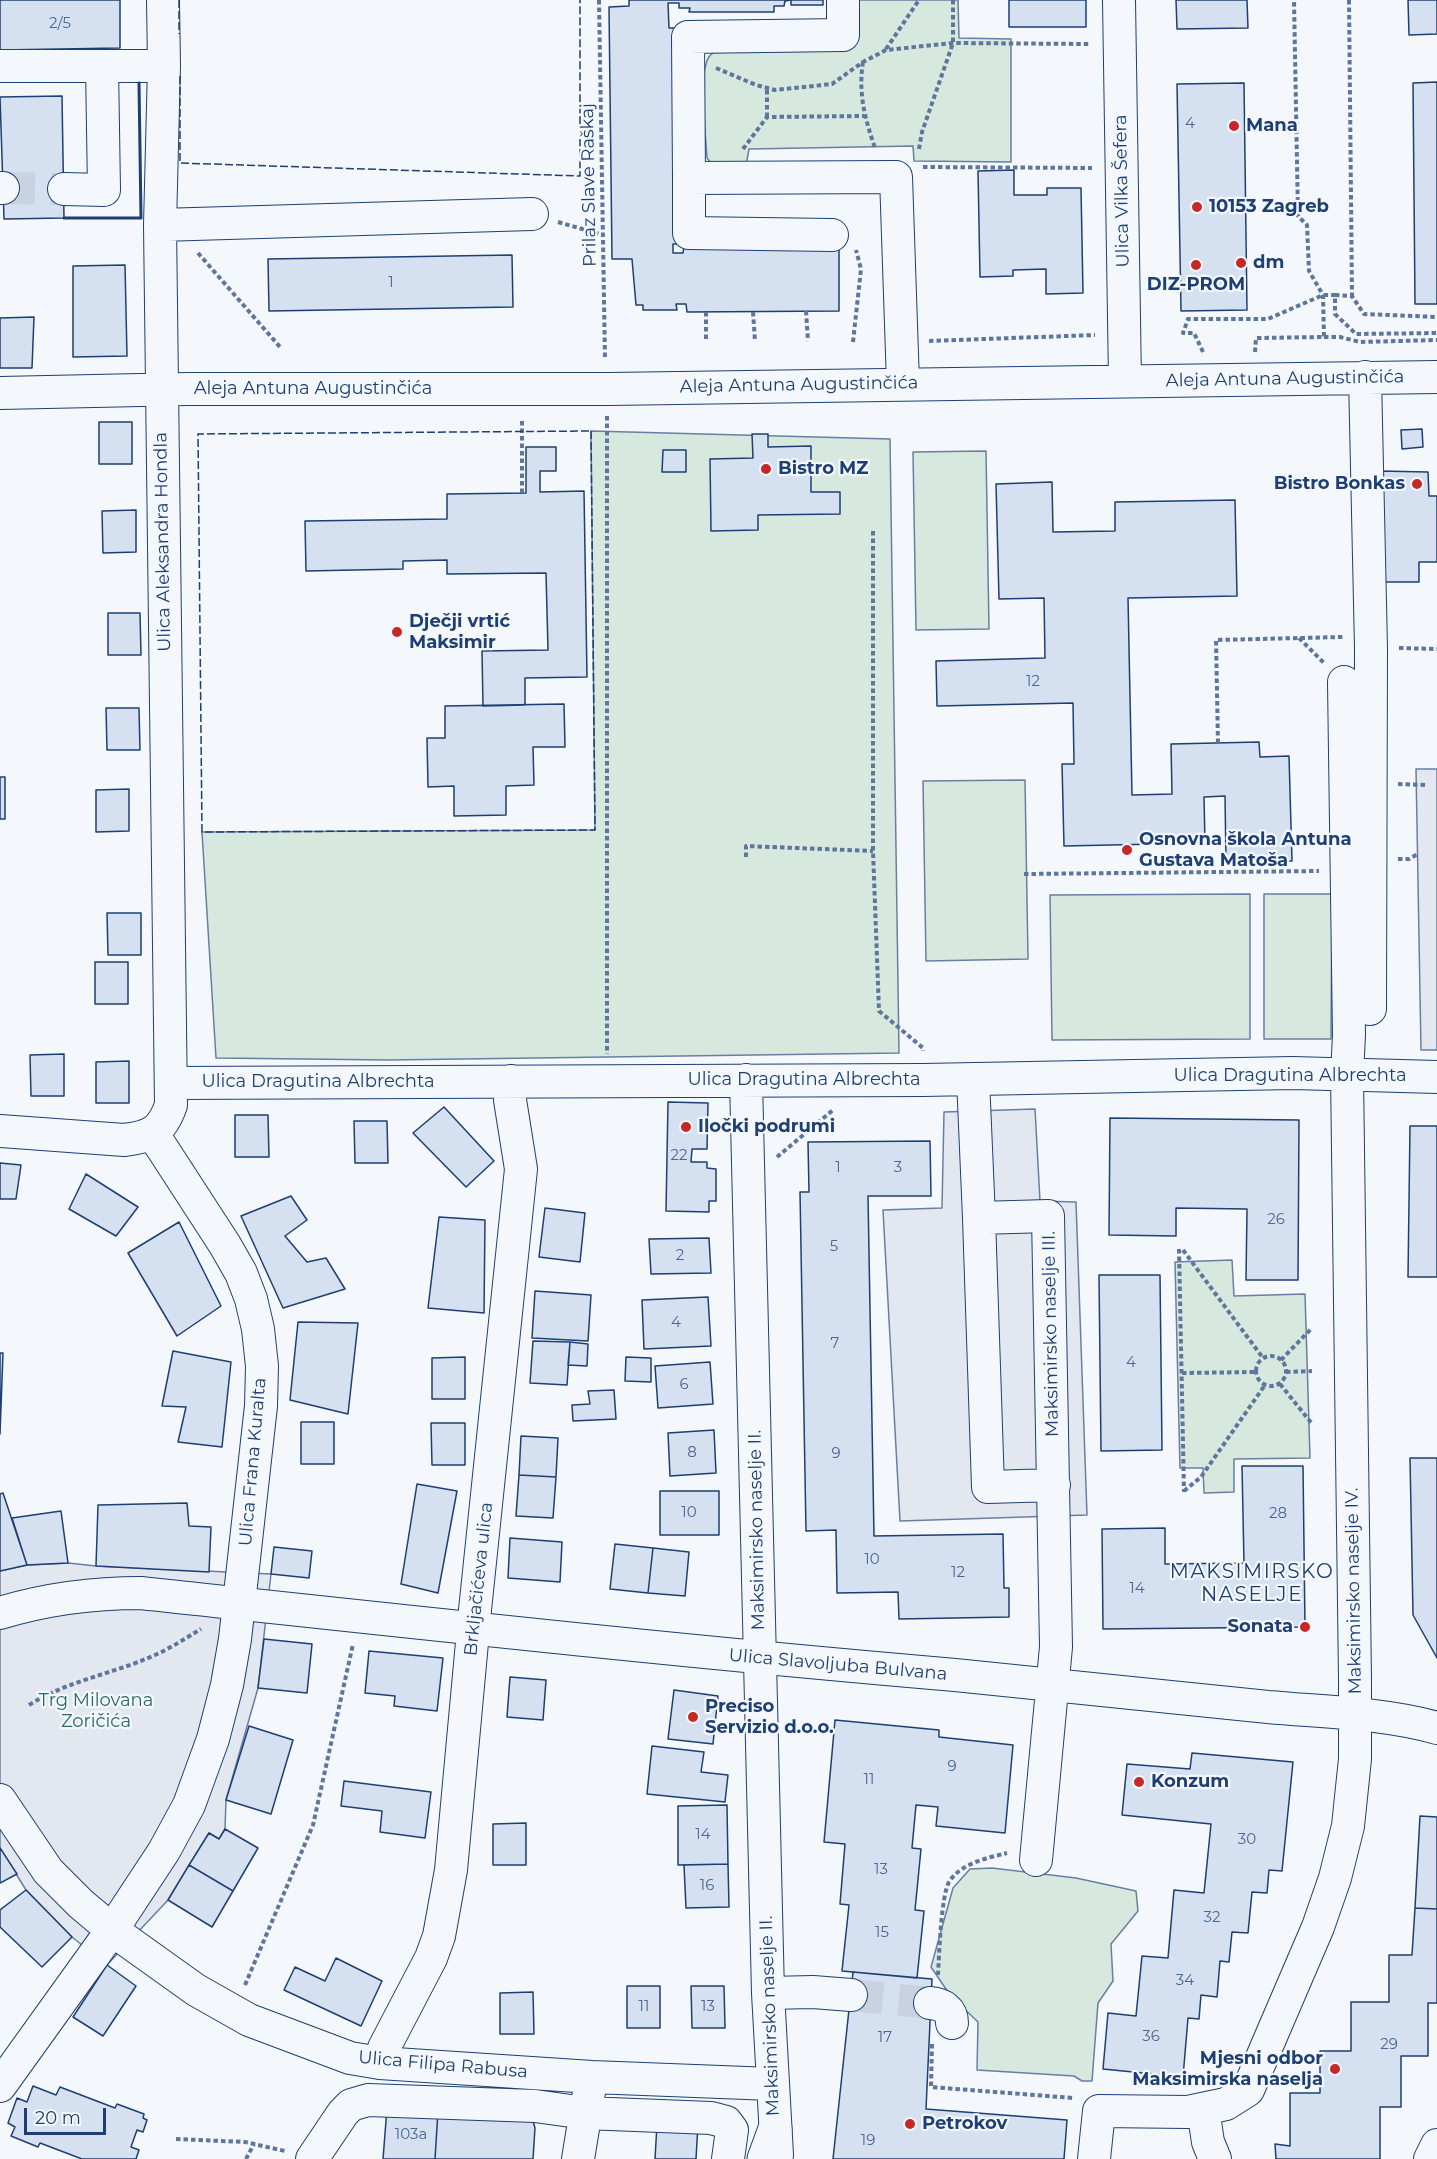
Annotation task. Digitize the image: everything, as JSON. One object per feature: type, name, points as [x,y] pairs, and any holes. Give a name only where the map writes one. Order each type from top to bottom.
[{"type":"street","name":"Ulica Aleksandra Hondla","points":[[153,1134],[167,1116],[171,1105],[172,1083],[160,225],[164,66],[163,0]]},
{"type":"street","points":[[832,235],[689,233],[688,37],[843,35],[843,0]]},
{"type":"street","name":"Ulica Vilka Šefera","points":[[1119,0],[1125,381]]},
{"type":"street","points":[[0,66],[164,66]]},
{"type":"street","points":[[64,189],[104,190],[102,66]]},
{"type":"street","points":[[689,178],[896,177],[903,383]]},
{"type":"street","points":[[160,225],[532,214]]},
{"type":"street","points":[[1365,377],[1371,642],[1370,1014]]},
{"type":"street","name":"Aleja Antuna Augustinčića","points":[[0,393],[162,390],[609,389],[1437,377]]},
{"type":"street","name":"Maksimirsko naselje IV.","points":[[1203,2109],[1226,2104],[1248,2090],[1318,1928],[1335,1878],[1348,1826],[1355,1759],[1344,682]]},
{"type":"street","name":"Ulica Dragutina Albrechta","points":[[172,1083],[974,1079],[1347,1074],[1437,1077]]},
{"type":"street","points":[[974,1079],[988,1487],[1054,1485]]},
{"type":"street","name":"Maksimirsko naselje II.","points":[[746,1080],[772,2149]]},
{"type":"street","name":"Brkljačićeva ulica","points":[[380,2063],[389,2039],[431,1958],[442,1925],[451,1870],[473,1629],[521,1169],[511,1106],[511,1081]]},
{"type":"street","points":[[0,1131],[124,1140],[153,1134]]},
{"type":"street","name":"Ulica Frana Kuralta","points":[[153,1134],[241,1273],[251,1299],[258,1329],[262,1366],[261,1406],[239,1603]]},
{"type":"street","name":"Maksimirsko naselje III.","points":[[980,1218],[1048,1216],[1056,1647],[1036,1853]]},
{"type":"street","points":[[0,1613],[52,1601],[109,1593],[141,1593],[239,1603],[227,1685],[213,1739],[189,1805],[164,1851],[112,1930],[0,2086]]},
{"type":"street","name":"Ulica Slavoljuba Bulvana","points":[[239,1603],[760,1658],[1053,1684],[1355,1715],[1413,1722],[1437,1728]]},
{"type":"street","points":[[0,1800],[48,1871],[81,1904],[112,1930]]},
{"type":"street","name":"Ulica Filipa Rabusa","points":[[112,1930],[196,1990],[234,2012],[259,2024],[350,2058],[380,2063],[592,2077],[772,2084]]},
{"type":"street","points":[[768,1993],[813,1992],[851,1995]]},
{"type":"street","points":[[578,2159],[592,2077]]},
{"type":"street","points":[[312,2159],[343,2113],[351,2105],[368,2100],[535,2106],[585,2114],[711,2118],[726,2122],[732,2130],[728,2159]]},
{"type":"street","points":[[1094,2159],[1099,2111],[1188,2112],[1203,2109],[1208,2142],[1215,2159]]},
{"type":"street","points":[[1430,2159],[1437,2145]]},
{"type":"path","name":"Prilaz Slave Raškaj","points":[[599,0],[606,369]]},
{"type":"path","points":[[886,50],[919,0]]},
{"type":"path","points":[[919,149],[922,132],[953,43],[953,0]]},
{"type":"path","points":[[1294,0],[1298,216],[1307,225],[1309,271],[1323,295],[1324,338]]},
{"type":"path","points":[[1349,0],[1352,296],[1364,314],[1437,317]]},
{"type":"path","points":[[688,55],[775,90],[832,84],[863,62],[886,50],[953,43],[1101,44]]},
{"type":"path","points":[[864,51],[860,80],[864,116],[885,177]]},
{"type":"path","points":[[722,178],[766,117],[767,88]]},
{"type":"path","points":[[766,117],[864,116]]},
{"type":"path","points":[[919,167],[1101,168]]},
{"type":"path","points":[[532,214],[603,235]]},
{"type":"path","points":[[195,250],[280,347]]},
{"type":"path","points":[[1204,355],[1194,333],[1183,333],[1188,319],[1268,319],[1323,295],[1352,296]]},
{"type":"path","points":[[1335,296],[1335,314],[1356,334],[1437,333]]},
{"type":"path","points":[[806,311],[808,341]]},
{"type":"path","points":[[706,312],[706,340]]},
{"type":"path","points":[[753,312],[755,341]]},
{"type":"path","points":[[921,341],[1101,335]]},
{"type":"path","points":[[1255,357],[1256,338],[1340,337],[1360,342],[1437,340]]},
{"type":"path","points":[[607,1064],[607,416],[610,410]]},
{"type":"path","points":[[522,417],[522,493]]},
{"type":"path","points":[[873,531],[873,851],[879,1011],[923,1047],[923,1055]]},
{"type":"path","points":[[1218,743],[1216,640],[1371,642],[1437,649]]},
{"type":"path","points":[[746,857],[746,846],[873,851]]},
{"type":"path","points":[[1024,874],[1347,870]]},
{"type":"path","points":[[776,1158],[838,1106]]},
{"type":"path","points":[[1263,1358],[1181,1250],[1184,1492],[1201,1477],[1265,1385]]},
{"type":"path","points":[[1281,1360],[1311,1329]]},
{"type":"path","points":[[1273,1356],[1281,1360],[1286,1372],[1280,1384],[1265,1385],[1257,1379],[1255,1372],[1257,1365],[1263,1358],[1273,1356]]},
{"type":"path","points":[[1286,1372],[1312,1371]]},
{"type":"path","points":[[1182,1373],[1255,1372]]},
{"type":"path","points":[[1280,1384],[1313,1425]]},
{"type":"path","points":[[28,1705],[44,1695],[84,1679],[155,1655],[210,1624]]},
{"type":"path","points":[[234,2012],[313,1825],[353,1643]]},
{"type":"path","points":[[1036,1853],[978,1860],[958,1873],[948,1883],[942,1918],[938,2013],[931,2087],[1074,2097],[1073,2108]]},
{"type":"path","points":[[176,2139],[245,2142]]},
{"type":"path","points":[[246,2159],[254,2144]]},
{"type":"shaded area","points":[[853,0],[958,0],[959,38],[1011,39],[1011,162],[914,161],[913,146],[749,149],[745,171],[711,163],[707,158],[703,90],[706,65],[710,56],[717,50],[849,49]]},
{"type":"shaded area","points":[[591,431],[890,439],[899,1053],[389,1060],[216,1058],[202,832],[595,830]]},
{"type":"shaded area","points":[[986,451],[989,629],[916,630],[913,452]]},
{"type":"shaded area","points":[[1416,769],[1437,769],[1437,1050],[1421,1050]]},
{"type":"shaded area","points":[[1025,780],[1028,959],[926,961],[923,781]]},
{"type":"shaded area","points":[[1250,894],[1250,1039],[1052,1040],[1050,895]]},
{"type":"shaded area","points":[[1264,894],[1332,894],[1331,1039],[1264,1039]]},
{"type":"shaded area","points":[[1035,1109],[1040,1201],[1076,1202],[1087,1515],[900,1521],[883,1210],[942,1208],[944,1112]]},
{"type":"shaded area","points":[[1232,1260],[1234,1296],[1305,1294],[1310,1458],[1234,1459],[1234,1492],[1204,1493],[1203,1468],[1180,1468],[1175,1262]]},
{"type":"shaded area","name":"Trg Milovana Zoričića","points":[[68,1563],[271,1574],[258,1688],[226,1800],[225,1829],[219,1839],[209,1833],[168,1900],[107,1965],[72,1937],[26,1890],[0,1848],[0,1571],[27,1565]]},
{"type":"shaded area","points":[[992,1868],[1076,1878],[1136,1891],[1138,1911],[1111,1944],[1113,1981],[1098,2003],[1092,2081],[1082,2081],[1074,2076],[977,2070],[978,2022],[950,1995],[931,1967],[953,1888],[970,1869]]},
{"type":"building","points":[[0,0],[120,0],[120,48],[0,50]]},
{"type":"building","points":[[629,0],[791,0],[785,1],[784,6],[774,6],[774,12],[689,12],[690,8],[679,8],[679,3],[668,3],[669,28],[675,28],[677,244],[673,244],[673,253],[683,253],[684,247],[839,250],[839,311],[687,312],[686,304],[676,304],[677,310],[643,310],[643,305],[636,305],[632,259],[612,259],[609,7],[629,6]]},
{"type":"building","points":[[791,0],[823,0],[823,5],[791,5]]},
{"type":"building","points":[[1009,0],[1086,0],[1086,27],[1009,27]]},
{"type":"building","points":[[1176,0],[1247,0],[1248,28],[1177,29]]},
{"type":"building","points":[[1408,0],[1437,0],[1437,34],[1409,35]]},
{"type":"building","points":[[1437,82],[1437,304],[1415,304],[1413,83]]},
{"type":"building","points":[[1244,83],[1247,310],[1181,311],[1177,84]]},
{"type":"building","points":[[62,96],[64,218],[4,219],[0,97]]},
{"type":"building","points":[[1014,170],[1014,195],[1047,195],[1047,188],[1081,188],[1083,293],[1046,294],[1046,269],[1013,270],[1013,276],[980,277],[978,171]]},
{"type":"building","points":[[512,255],[513,307],[269,311],[268,259]]},
{"type":"building","points":[[125,265],[127,356],[73,357],[73,266]]},
{"type":"building","points":[[34,317],[32,368],[0,368],[0,318]]},
{"type":"building","points":[[99,422],[132,422],[132,464],[99,464]]},
{"type":"building","points":[[1422,429],[1423,447],[1402,449],[1401,430]]},
{"type":"building","points":[[752,434],[768,434],[768,447],[811,446],[811,492],[840,492],[840,514],[758,515],[758,530],[711,531],[710,459],[753,458]]},
{"type":"building","points":[[526,447],[556,447],[556,471],[540,471],[540,492],[584,491],[587,677],[525,678],[525,705],[483,706],[482,651],[548,650],[546,573],[447,574],[447,560],[403,561],[403,569],[306,571],[305,521],[447,519],[447,494],[526,493]]},
{"type":"building","points":[[663,450],[686,450],[686,472],[662,472]]},
{"type":"building","points":[[1379,471],[1428,472],[1429,496],[1437,496],[1437,562],[1419,562],[1419,582],[1384,582]]},
{"type":"building","points":[[1052,482],[1053,532],[1115,531],[1115,502],[1235,500],[1237,596],[1128,598],[1132,795],[1172,794],[1171,744],[1259,742],[1260,757],[1289,756],[1292,861],[1226,863],[1225,796],[1204,797],[1205,843],[1064,846],[1062,764],[1074,764],[1073,703],[937,706],[936,661],[1045,658],[1044,598],[999,599],[996,484]]},
{"type":"building","points":[[136,510],[136,552],[103,553],[102,511]]},
{"type":"building","points":[[108,613],[140,613],[141,655],[108,655]]},
{"type":"building","points":[[564,704],[565,747],[533,747],[534,785],[506,786],[506,815],[454,816],[454,786],[428,787],[427,738],[445,738],[445,706]]},
{"type":"building","points":[[106,708],[139,708],[140,750],[107,750]]},
{"type":"building","points":[[0,777],[5,777],[5,819],[0,819]]},
{"type":"building","points":[[129,789],[129,831],[96,832],[96,790]]},
{"type":"building","points":[[107,913],[141,913],[141,955],[108,955]]},
{"type":"building","points":[[95,962],[128,962],[128,1004],[95,1004]]},
{"type":"building","points":[[64,1054],[64,1096],[31,1096],[30,1055]]},
{"type":"building","points":[[129,1061],[129,1103],[96,1103],[96,1062]]},
{"type":"building","points":[[668,1102],[708,1103],[707,1149],[692,1149],[691,1162],[707,1162],[707,1168],[716,1169],[716,1201],[709,1201],[709,1212],[666,1211]]},
{"type":"building","points":[[444,1107],[494,1161],[466,1187],[413,1133]]},
{"type":"building","points":[[235,1115],[268,1115],[269,1157],[235,1157]]},
{"type":"building","points":[[1110,1118],[1299,1120],[1298,1280],[1246,1280],[1247,1209],[1176,1208],[1176,1236],[1109,1235]]},
{"type":"building","points":[[354,1121],[387,1121],[388,1163],[355,1163]]},
{"type":"building","points":[[1410,1126],[1437,1126],[1437,1277],[1408,1277]]},
{"type":"building","points":[[930,1141],[931,1196],[868,1196],[874,1536],[1003,1534],[1004,1588],[1009,1588],[1009,1617],[899,1619],[898,1592],[837,1593],[836,1530],[806,1531],[800,1192],[809,1192],[808,1142]]},
{"type":"building","points":[[0,1163],[21,1165],[16,1199],[0,1199]]},
{"type":"building","points":[[86,1174],[138,1207],[116,1236],[69,1209]]},
{"type":"building","points":[[291,1196],[307,1220],[285,1236],[307,1262],[326,1258],[345,1289],[283,1308],[241,1216]]},
{"type":"building","points":[[545,1208],[585,1213],[580,1262],[539,1257]]},
{"type":"building","points":[[439,1217],[485,1220],[484,1313],[428,1308]]},
{"type":"building","points":[[179,1222],[221,1306],[177,1336],[128,1253]]},
{"type":"building","points":[[709,1238],[711,1273],[651,1274],[649,1239]]},
{"type":"building","points":[[1099,1275],[1160,1275],[1162,1450],[1101,1451]]},
{"type":"building","points":[[535,1291],[591,1295],[588,1341],[532,1338]]},
{"type":"building","points":[[708,1297],[711,1346],[644,1349],[642,1300]]},
{"type":"building","points":[[298,1322],[358,1323],[348,1414],[290,1400]]},
{"type":"building","points":[[533,1341],[570,1342],[567,1385],[530,1383]]},
{"type":"building","points":[[570,1342],[588,1344],[587,1366],[568,1365]]},
{"type":"building","points":[[173,1351],[231,1362],[222,1447],[178,1442],[186,1407],[162,1406]]},
{"type":"building","points":[[0,1353],[3,1353],[0,1434]]},
{"type":"building","points":[[465,1357],[465,1399],[432,1399],[432,1358]]},
{"type":"building","points":[[626,1357],[651,1358],[651,1382],[625,1381]]},
{"type":"building","points":[[710,1362],[713,1404],[658,1408],[655,1366]]},
{"type":"building","points":[[614,1390],[616,1419],[573,1421],[572,1405],[590,1404],[588,1391]]},
{"type":"building","points":[[301,1422],[334,1422],[334,1464],[301,1464]]},
{"type":"building","points":[[431,1423],[465,1423],[465,1465],[432,1465]]},
{"type":"building","points":[[714,1430],[716,1473],[670,1476],[668,1433]]},
{"type":"building","points":[[521,1436],[558,1438],[556,1477],[519,1475]]},
{"type":"building","points":[[1410,1458],[1437,1458],[1437,1658],[1413,1615]]},
{"type":"building","points":[[1242,1466],[1303,1466],[1305,1627],[1103,1629],[1102,1529],[1165,1528],[1165,1564],[1244,1563]]},
{"type":"building","points":[[519,1475],[556,1477],[553,1518],[516,1516]]},
{"type":"building","points":[[417,1484],[457,1491],[438,1593],[401,1584]]},
{"type":"building","points":[[660,1491],[719,1491],[719,1535],[660,1535]]},
{"type":"building","points":[[3,1493],[27,1565],[0,1571],[0,1494]]},
{"type":"building","points":[[187,1503],[189,1526],[211,1527],[209,1572],[96,1566],[98,1505]]},
{"type":"building","points":[[61,1511],[68,1563],[27,1565],[12,1518]]},
{"type":"building","points":[[510,1538],[562,1542],[560,1582],[508,1578]]},
{"type":"building","points":[[615,1544],[653,1548],[648,1593],[610,1589]]},
{"type":"building","points":[[274,1547],[312,1551],[309,1578],[271,1574]]},
{"type":"building","points":[[653,1548],[689,1552],[685,1596],[648,1593]]},
{"type":"building","points":[[264,1639],[312,1644],[307,1693],[258,1688]]},
{"type":"building","points":[[369,1651],[443,1658],[437,1711],[394,1706],[395,1696],[365,1693]]},
{"type":"building","points":[[510,1677],[546,1680],[543,1720],[507,1717]]},
{"type":"building","name":"Preciso Servizio d.o.o.","points":[[674,1690],[718,1696],[713,1744],[668,1739]]},
{"type":"building","points":[[835,1720],[939,1730],[939,1737],[1013,1745],[1005,1833],[936,1826],[938,1807],[916,1805],[912,1848],[921,1849],[915,1910],[924,1911],[917,1978],[842,1971],[849,1905],[840,1904],[845,1844],[824,1842]]},
{"type":"building","points":[[249,1726],[293,1740],[271,1814],[226,1800]]},
{"type":"building","points":[[652,1746],[704,1752],[701,1772],[728,1775],[725,1802],[647,1794]]},
{"type":"building","points":[[1192,1753],[1293,1762],[1282,1871],[1269,1870],[1267,1893],[1252,1892],[1248,1933],[1232,1932],[1229,1962],[1220,1961],[1217,1997],[1201,1995],[1199,2019],[1188,2018],[1183,2077],[1103,2069],[1108,2013],[1136,2016],[1142,1956],[1168,1958],[1174,1890],[1204,1893],[1211,1824],[1122,1815],[1127,1764],[1190,1769]]},
{"type":"building","points":[[344,1781],[431,1792],[425,1838],[380,1832],[382,1811],[341,1806]]},
{"type":"building","points":[[727,1805],[728,1864],[678,1865],[678,1806]]},
{"type":"building","points":[[1420,1816],[1437,1817],[1437,1909],[1415,1908]]},
{"type":"building","points":[[526,1823],[526,1865],[493,1865],[493,1824]]},
{"type":"building","points":[[225,1829],[258,1848],[233,1891],[189,1865],[209,1833],[219,1839]]},
{"type":"building","points":[[0,1848],[17,1874],[0,1883]]},
{"type":"building","points":[[728,1864],[729,1907],[686,1908],[684,1865]]},
{"type":"building","points":[[189,1865],[233,1891],[212,1927],[168,1900]]},
{"type":"building","points":[[26,1890],[72,1937],[42,1967],[0,1927],[0,1910]]},
{"type":"building","points":[[1415,1908],[1437,1909],[1437,2003],[1428,2003],[1428,2056],[1401,2056],[1401,2107],[1380,2107],[1380,2159],[1276,2159],[1275,2144],[1290,2146],[1290,2093],[1320,2093],[1320,2051],[1351,2051],[1351,2002],[1389,2002],[1389,1955],[1412,1955]]},
{"type":"building","points":[[336,1958],[382,1981],[361,2026],[284,1990],[295,1967],[325,1981]]},
{"type":"building","points":[[107,1965],[136,1986],[103,2036],[73,2017]]},
{"type":"building","points":[[853,1972],[932,1979],[926,2109],[1067,2120],[1064,2159],[833,2159]]},
{"type":"building","points":[[627,1986],[660,1986],[660,2028],[627,2028]]},
{"type":"building","points":[[691,1986],[724,1986],[725,2028],[692,2028]]},
{"type":"building","points":[[533,1992],[534,2034],[500,2034],[500,1993]]},
{"type":"building","points":[[33,2086],[56,2095],[60,2087],[115,2108],[117,2104],[144,2114],[143,2118],[147,2120],[143,2132],[137,2130],[131,2147],[139,2150],[136,2159],[82,2159],[40,2143],[38,2147],[11,2136],[15,2127],[8,2123],[17,2098],[27,2102]]},
{"type":"building","points":[[699,2106],[696,2159],[655,2159],[657,2124]]},
{"type":"building","points":[[529,2107],[535,2128],[533,2159],[435,2159],[438,2111]]},
{"type":"building","points":[[387,2108],[438,2111],[435,2159],[383,2159]]},
{"type":"tunnel","points":[[3,188],[64,189]]},
{"type":"tunnel","points":[[851,1995],[930,2003]]},
{"type":"fence","points":[[179,0],[179,34]]},
{"type":"fence","points":[[180,76],[180,163],[580,176],[580,0]]},
{"type":"fence","points":[[591,431],[595,830],[202,832],[198,434],[591,431]]},
{"type":"wall","points":[[64,218],[141,218],[139,83]]},
{"type":"place","name":"Mana","points":[[1234,126]]},
{"type":"place","name":"10153 Zagreb","points":[[1197,207]]},
{"type":"place","name":"dm","points":[[1241,263]]},
{"type":"place","name":"DIZ-PROM","points":[[1196,265]]},
{"type":"place","name":"Bistro MZ","points":[[766,469]]},
{"type":"place","name":"Bistro Bonkas","points":[[1417,484]]},
{"type":"place","name":"Dječji vrtić Maksimir","points":[[397,632]]},
{"type":"place","name":"Osnovna škola Antuna Gustava Matoša","points":[[1127,850]]},
{"type":"place","name":"Iločki podrumi","points":[[686,1127]]},
{"type":"place","name":"Sonata","points":[[1305,1627]]},
{"type":"place","name":"Preciso Servizio d.o.o.","points":[[693,1717]]},
{"type":"place","name":"Konzum","points":[[1139,1782]]},
{"type":"place","name":"Mjesni odbor Maksimirska naselja","points":[[1335,2069]]},
{"type":"place","name":"Petrokov","points":[[910,2124]]},
{"type":"district","name":"MAKSIMIRSKO NASELJE","points":[[1252,1584]]}]
